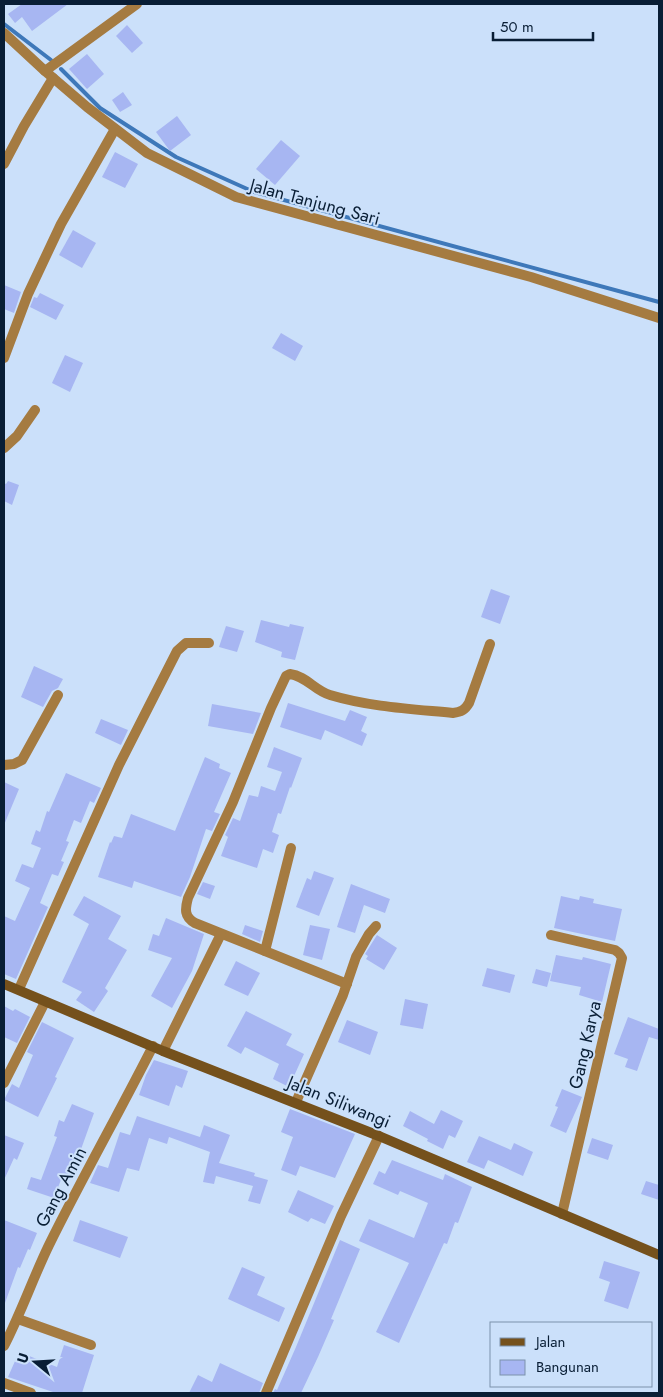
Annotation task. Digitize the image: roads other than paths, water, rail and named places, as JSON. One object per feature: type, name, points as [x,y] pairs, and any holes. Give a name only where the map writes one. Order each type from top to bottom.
[{"type":"street","points":[[4,164],[49,75],[137,4]]},
{"type":"street","name":"Jalan Tanjung Sari","points":[[4,33],[49,75],[115,129],[148,152],[236,197],[531,277],[659,318]]},
{"type":"street","points":[[4,358],[28,294],[61,224],[115,129]]},
{"type":"street","points":[[4,448],[17,436],[35,410]]},
{"type":"street","points":[[20,989],[119,765],[177,651],[186,643],[209,643]]},
{"type":"street","points":[[348,984],[188,920],[186,908],[188,898],[237,794],[271,708],[286,676],[295,674],[323,692],[346,700],[453,714],[465,709],[469,703],[490,644]]},
{"type":"street","points":[[4,765],[14,764],[22,760],[58,695]]},
{"type":"street","points":[[266,951],[291,848]]},
{"type":"street","points":[[296,1102],[348,984],[356,957],[376,926]]},
{"type":"street","name":"Gang Amin","points":[[4,1346],[18,1320],[41,1261],[67,1208],[221,934]]},
{"type":"street","name":"Gang Karya","points":[[551,935],[615,950],[622,958],[562,1214]]},
{"type":"street","name":"Jalan Siliwangi","points":[[4,984],[379,1136],[659,1255]]},
{"type":"street","points":[[4,1083],[45,1002]]},
{"type":"street","points":[[266,1393],[341,1216],[379,1136]]},
{"type":"street","points":[[18,1320],[91,1345]]},
{"type":"street","points":[[4,1383],[31,1393]]},
{"type":"waterway","points":[[4,24],[51,60]]},
{"type":"waterway","points":[[61,69],[100,108],[176,157],[254,192],[659,302]]}]
